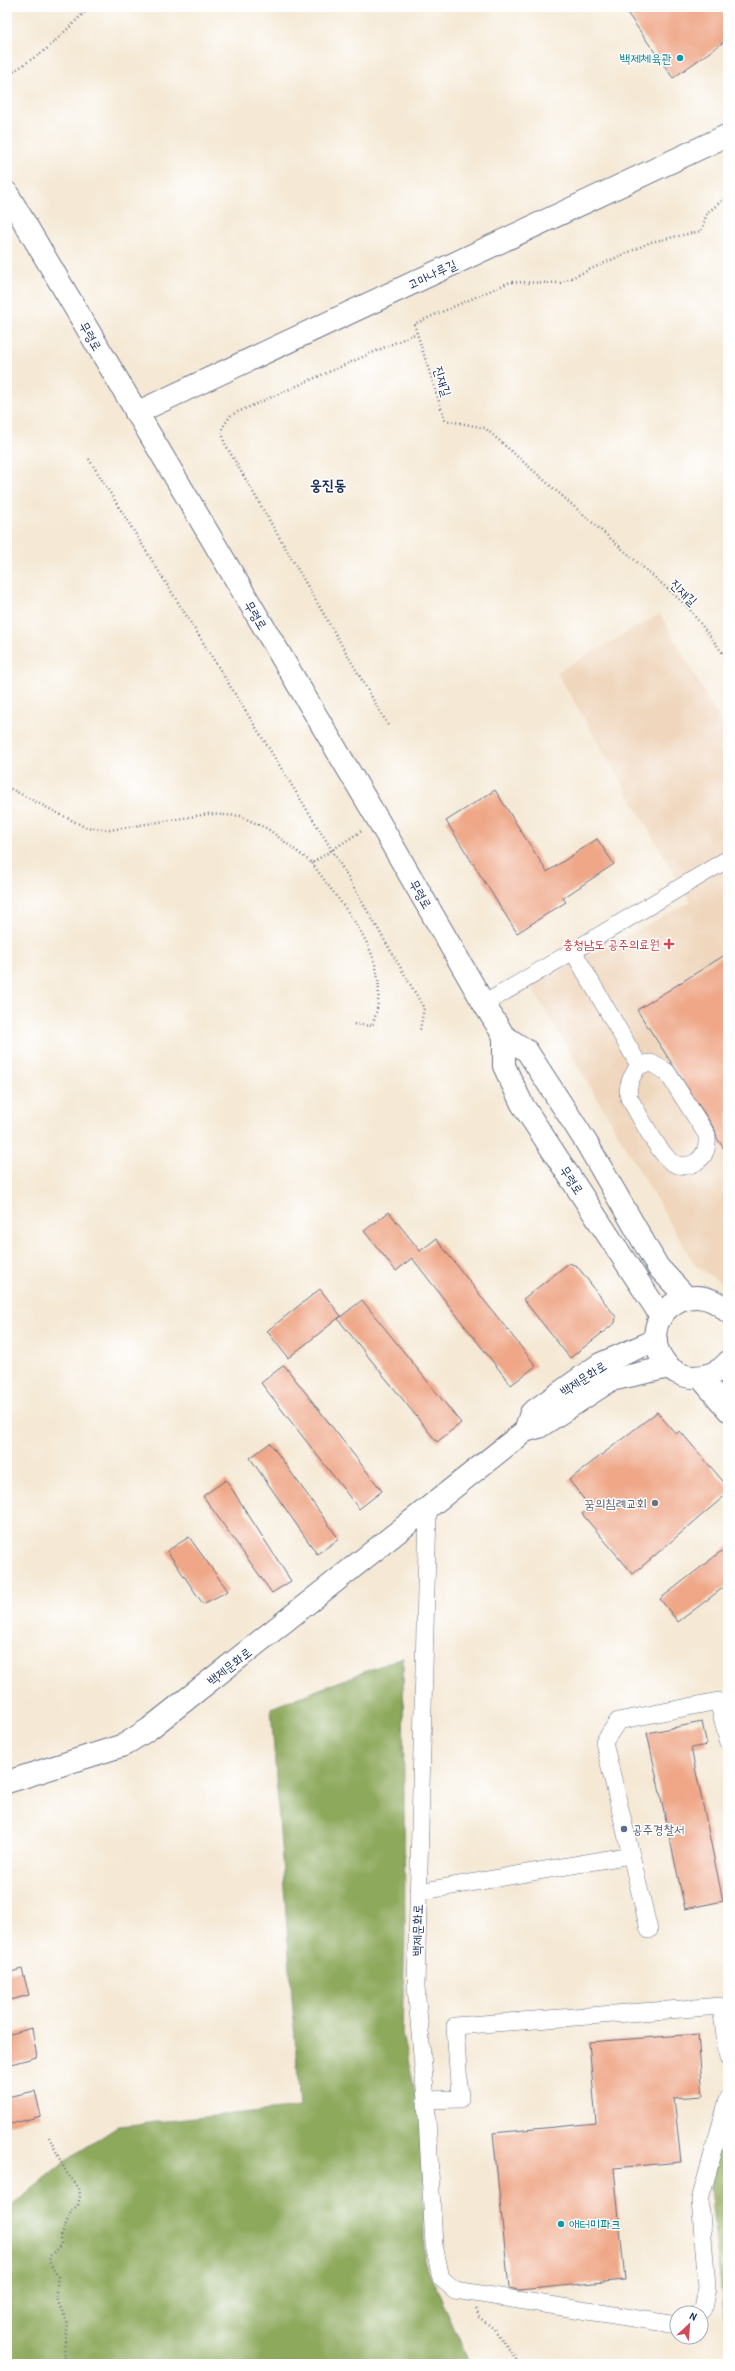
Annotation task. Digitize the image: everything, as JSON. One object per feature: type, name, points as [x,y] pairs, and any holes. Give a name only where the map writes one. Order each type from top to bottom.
[{"type":"main road","name":"고마나루길","points":[[136,413],[728,135]]},
{"type":"main road","name":"무령로","points":[[7,193],[378,820],[484,1004],[504,1036],[527,1052],[586,1142],[658,1267],[686,1297]]},
{"type":"main road","name":"무령로","points":[[504,1036],[504,1066],[522,1104],[661,1316]]},
{"type":"main road","points":[[728,1312],[709,1298],[686,1297],[676,1302],[661,1316],[656,1328],[658,1350],[669,1367],[689,1377],[700,1377],[715,1373],[728,1364]]},
{"type":"main road","name":"백제문화로","points":[[525,1431],[531,1413],[581,1377],[600,1364],[656,1340]]},
{"type":"main road","name":"백제문화로","points":[[7,1782],[124,1745],[149,1729],[525,1431],[539,1427],[611,1380],[669,1367]]},
{"type":"main road","points":[[700,1377],[728,1410]]},
{"type":"street","points":[[484,1004],[728,859]]},
{"type":"street","points":[[573,951],[639,1065]]},
{"type":"street","points":[[651,1063],[667,1072],[707,1135],[708,1146],[702,1158],[695,1163],[684,1167],[671,1162],[629,1098],[628,1090],[631,1077],[639,1065],[651,1063]]},
{"type":"street","name":"백제문화로","points":[[428,1508],[416,1987],[426,2100],[434,2245],[441,2278],[455,2290],[669,2324]]},
{"type":"street","points":[[649,1930],[604,1742],[618,1721],[718,1701],[728,1741]]},
{"type":"street","points":[[418,1892],[631,1855]]},
{"type":"street","points":[[426,2100],[460,2099],[455,2026],[721,2006],[728,2058]]},
{"type":"street","points":[[704,2305],[706,2286],[700,2200],[728,2099]]},
{"type":"path","points":[[7,76],[48,48],[90,7]]},
{"type":"path","points":[[388,725],[224,442],[222,428],[231,415],[417,333],[414,324],[510,282],[560,283],[651,242],[701,231],[707,213],[728,196]]},
{"type":"path","name":"진재길","points":[[417,333],[445,420],[485,428],[687,606],[728,660]]},
{"type":"path","points":[[89,459],[332,850],[424,1008],[420,1030]]},
{"type":"path","points":[[7,787],[85,827],[110,830],[208,814],[240,816],[268,829],[312,863],[355,924],[374,956],[380,983],[378,1011],[372,1026],[352,1024]]},
{"type":"path","points":[[312,863],[378,820]]},
{"type":"path","points":[[49,2137],[66,2172],[79,2188],[80,2196],[78,2205],[71,2211],[61,2237],[61,2245],[50,2256],[49,2261],[58,2277],[56,2293],[58,2302],[68,2324],[64,2349],[66,2364]]},
{"type":"path","points":[[470,2292],[479,2317],[494,2329],[520,2364]]},
{"type":"shaded area","name":"충청남도 공주의료원","points":[[660,614],[722,724],[728,732],[728,1287],[695,1265],[531,986],[691,902],[557,672]]},
{"type":"green space","points":[[403,1657],[405,1932],[402,2034],[424,2130],[424,2260],[470,2364],[7,2364],[7,2210],[71,2157],[119,2126],[300,2107],[271,1708]]},
{"type":"green space","points":[[728,2107],[728,2351],[705,2142]]},
{"type":"building","name":"백제체육관","points":[[623,7],[728,7],[728,39],[673,78]]},
{"type":"building","points":[[495,790],[547,872],[597,839],[614,864],[563,898],[566,902],[517,933],[446,821]]},
{"type":"building","name":"충청남도 공주의료원","points":[[728,953],[728,1155],[717,1138],[715,1130],[637,1010]]},
{"type":"building","points":[[389,1212],[420,1251],[436,1239],[536,1366],[511,1385],[412,1258],[396,1271],[364,1231]]},
{"type":"building","points":[[569,1263],[577,1266],[616,1317],[615,1323],[570,1358],[523,1299]]},
{"type":"building","points":[[320,1289],[341,1316],[288,1358],[267,1331]]},
{"type":"building","points":[[362,1300],[461,1423],[437,1442],[338,1319]]},
{"type":"building","points":[[284,1365],[382,1491],[359,1509],[261,1383]]},
{"type":"building","name":"꿈의침례교회","points":[[657,1412],[676,1434],[680,1431],[728,1487],[728,1493],[633,1574],[582,1514],[590,1507],[569,1480]]},
{"type":"building","points":[[270,1443],[339,1539],[317,1554],[250,1458]]},
{"type":"building","points":[[226,1480],[291,1581],[272,1593],[203,1496]]},
{"type":"building","points":[[189,1537],[228,1591],[203,1604],[167,1551]]},
{"type":"building","points":[[728,1546],[728,1584],[678,1622],[660,1599]]},
{"type":"building","points":[[702,1722],[707,1745],[691,1748],[723,1901],[685,1909],[647,1733]]},
{"type":"building","points":[[22,1969],[29,1995],[7,2001],[7,1973]]},
{"type":"building","points":[[32,2028],[37,2057],[7,2065],[7,2035]]},
{"type":"building","name":"애터미파크","points":[[698,2034],[703,2096],[674,2098],[681,2162],[614,2168],[625,2280],[519,2290],[509,2288],[493,2133],[596,2123],[589,2042]]},
{"type":"building","points":[[35,2091],[41,2116],[7,2125],[7,2097]]},
{"type":"place","name":"백제체육관","points":[[680,58]]},
{"type":"place","name":"충청남도 공주의료원","points":[[669,944]]},
{"type":"place","name":"꿈의침례교회","points":[[655,1503]]},
{"type":"place","name":"공주경찰서","points":[[624,1829]]},
{"type":"place","name":"애터미파크","points":[[561,2224]]},
{"type":"district","name":"웅진동","points":[[328,484]]}]
